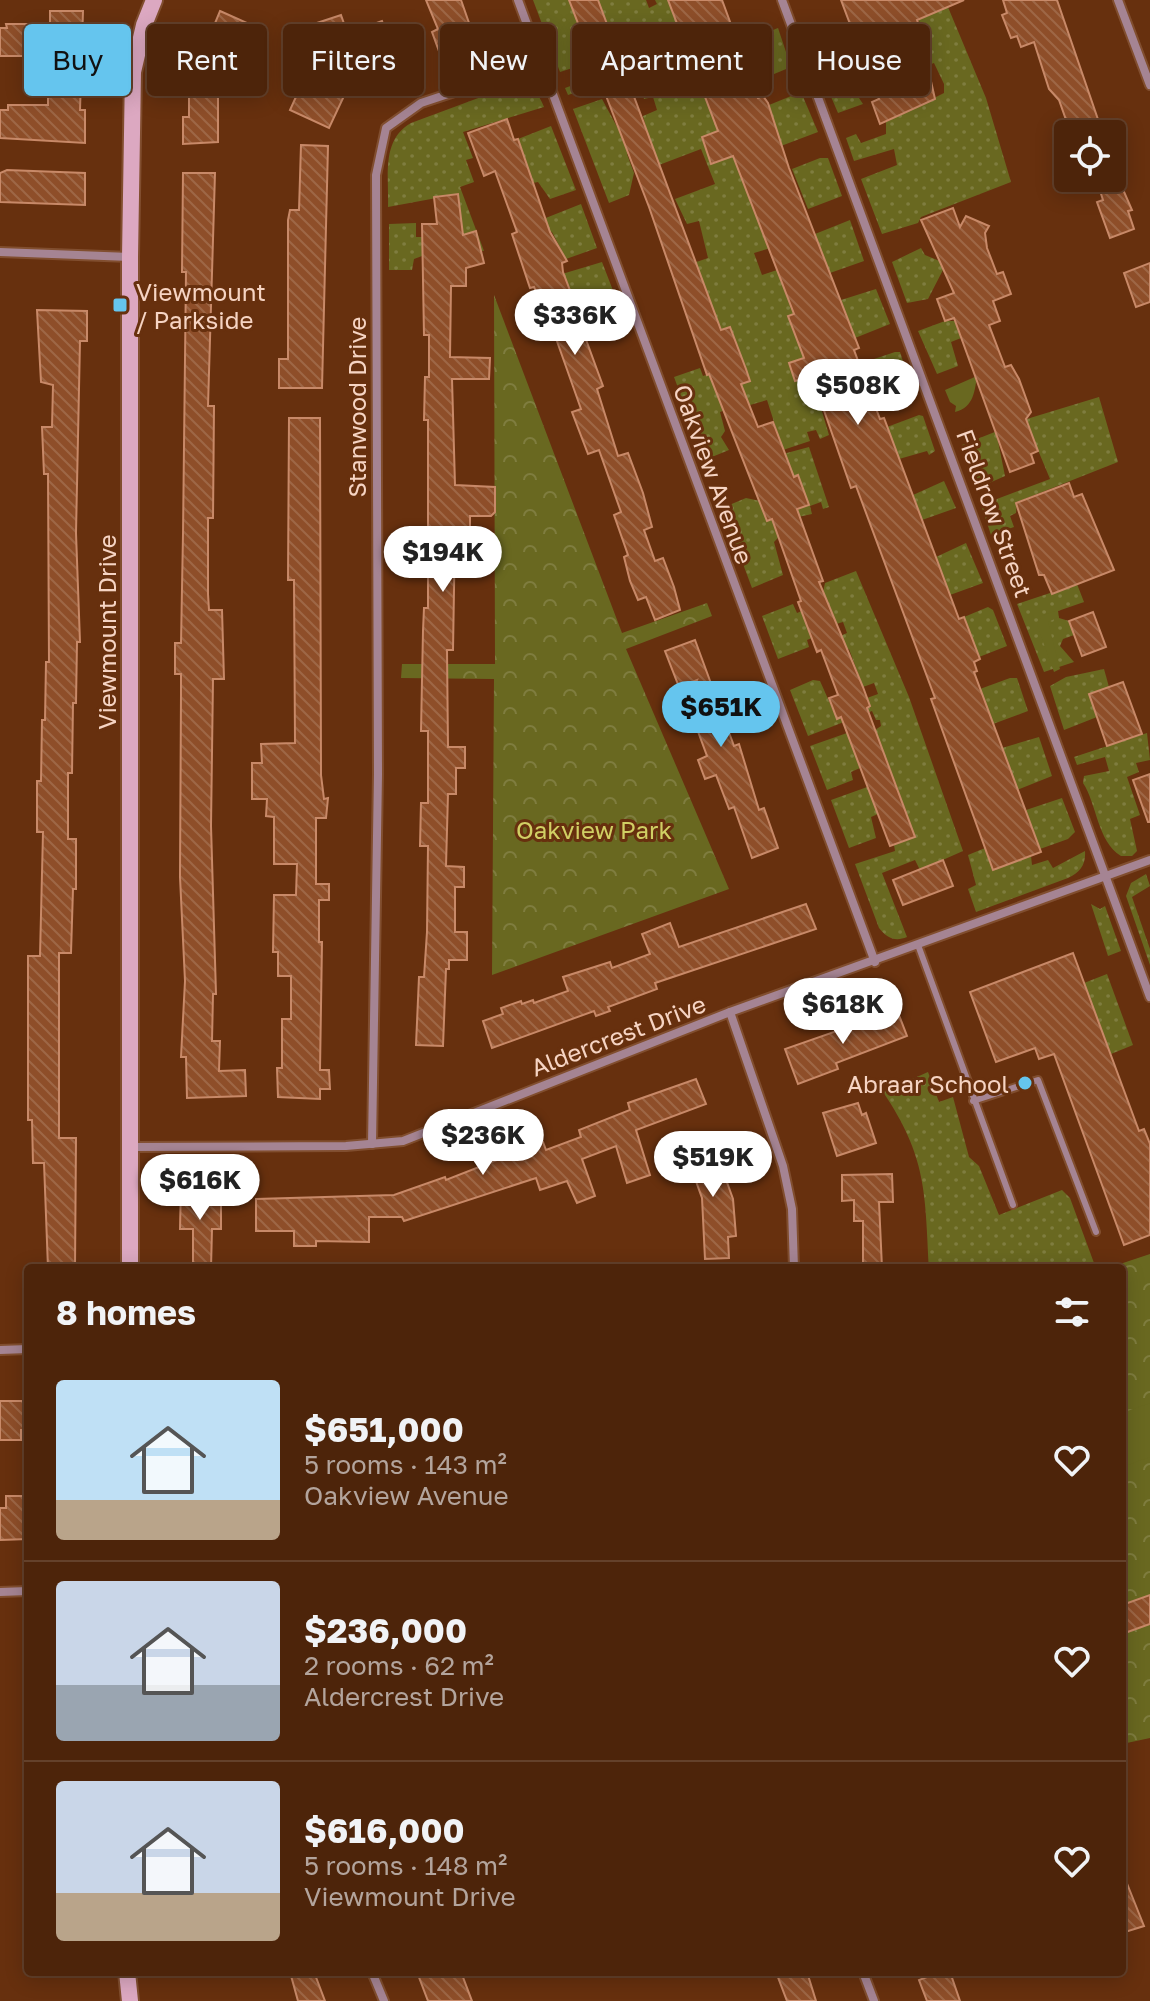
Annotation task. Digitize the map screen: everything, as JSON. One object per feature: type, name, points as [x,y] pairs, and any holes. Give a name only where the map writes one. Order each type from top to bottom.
[{"type":"street","name":"Viewmount Drive","points":[[130,1264],[130,257],[133,72],[144,25],[154,0]]},
{"type":"street","name":"Oakview Avenue","points":[[518,0],[527,24]]},
{"type":"street","name":"Fieldrow Street","points":[[782,0],[1150,997]]},
{"type":"street","points":[[1118,0],[1150,85]]},
{"type":"street","name":"Stanwood Drive","points":[[372,1144],[378,774],[376,175],[386,128],[421,103],[442,96]]},
{"type":"street","name":"Oakview Avenue","points":[[554,96],[875,962]]},
{"type":"street","points":[[0,252],[130,257]]},
{"type":"street","name":"Aldercrest Drive","points":[[130,1147],[403,1141],[730,1012],[1150,860]]},
{"type":"street","points":[[730,1012],[783,1166],[792,1209],[794,1264]]},
{"type":"street","points":[[0,1350],[24,1349]]},
{"type":"street","points":[[0,1592],[24,1591]]},
{"type":"street","points":[[127,1976],[130,2001]]},
{"type":"street","points":[[374,1976],[384,2001]]},
{"type":"street","points":[[865,1976],[874,2001]]},
{"type":"lane","points":[[918,945],[1013,1205]]},
{"type":"lane","points":[[973,1101],[1038,1080],[1096,1232]]},
{"type":"green space","points":[[533,0],[569,0],[572,8],[593,0],[646,0],[649,8],[657,4],[655,0],[668,0],[677,24],[607,24],[604,16],[599,24],[572,24],[572,68],[560,72],[556,61],[556,24],[542,24]]},
{"type":"green space","points":[[945,0],[986,98],[1011,182],[921,217],[918,223],[882,234],[861,179],[897,165],[894,149],[854,161],[846,138],[856,134],[861,143],[886,134],[886,122],[944,93],[944,84],[934,63],[930,64],[930,24],[921,24],[914,10]]},
{"type":"green space","points":[[778,28],[788,58],[788,68],[772,75],[772,30]]},
{"type":"green space","points":[[572,85],[572,94],[568,95],[565,88]]},
{"type":"green space","points":[[484,96],[539,96],[544,107],[463,132],[473,158],[466,160],[474,182],[460,187],[484,251],[463,250],[458,194],[388,207],[391,149],[401,130],[411,123]]},
{"type":"green space","points":[[643,96],[705,96],[713,118],[718,120],[746,184],[761,229],[774,247],[754,253],[762,275],[777,270],[789,302],[803,311],[789,317],[804,358],[822,374],[812,378],[829,435],[820,439],[816,430],[807,432],[810,441],[783,450],[767,400],[750,405],[748,402],[720,412],[725,431],[721,437],[729,450],[707,459],[692,413],[688,415],[674,377],[700,368],[703,376],[709,374],[717,393],[750,380],[730,327],[721,330],[700,274],[678,280],[673,270],[708,258],[699,221],[687,224],[675,199],[715,184],[701,149],[659,165],[652,145],[627,154],[634,173],[629,195],[609,203],[573,109],[602,99],[622,136],[646,127],[643,116],[657,110],[653,97],[644,99]]},
{"type":"green space","points":[[791,96],[803,96],[818,132],[781,146],[769,105]]},
{"type":"green space","points":[[831,96],[860,96],[863,104],[838,113]]},
{"type":"green space","points":[[551,126],[576,190],[550,199],[538,182],[533,183],[518,139]]},
{"type":"green space","points":[[828,158],[842,196],[808,209],[792,169]]},
{"type":"green space","points":[[581,204],[597,248],[566,259],[552,232],[528,225]]},
{"type":"green space","points":[[850,220],[864,261],[830,273],[815,234]]},
{"type":"green space","points":[[416,223],[416,237],[422,237],[422,256],[414,259],[412,270],[389,270],[389,224]]},
{"type":"green space","points":[[921,248],[925,255],[942,262],[944,268],[928,299],[907,303],[892,262]]},
{"type":"green space","points":[[602,262],[619,306],[573,323],[566,304],[574,301],[565,277],[542,280]]},
{"type":"green space","points":[[876,289],[890,324],[855,338],[841,300]]},
{"type":"green space","name":"Oakview Park","points":[[494,295],[622,633],[707,603],[712,616],[626,649],[729,889],[492,975],[494,679],[401,678],[402,664],[495,664]]},
{"type":"green space","points":[[945,321],[955,321],[961,338],[951,342],[958,366],[937,374],[918,331]]},
{"type":"green space","points":[[900,352],[912,389],[874,404],[859,364]]},
{"type":"green space","points":[[977,376],[970,402],[955,412],[956,406],[950,402],[945,390]]},
{"type":"green space","points":[[1099,397],[1118,462],[1017,502],[1016,513],[1010,516],[1014,527],[991,535],[981,505],[1050,479],[1028,426],[997,436],[1005,476],[978,488],[962,445],[1030,418]]},
{"type":"green space","points":[[923,416],[935,451],[929,455],[927,451],[899,459],[887,427]]},
{"type":"green space","points":[[809,447],[829,507],[823,509],[821,502],[810,506],[812,514],[798,517],[774,542],[783,575],[752,588],[722,508],[746,498],[760,501],[767,520],[809,505],[798,476],[790,477],[783,454]]},
{"type":"green space","points":[[944,481],[956,508],[922,520],[913,495]]},
{"type":"green space","points":[[966,543],[983,583],[950,595],[936,557]]},
{"type":"green space","points":[[856,571],[909,697],[963,851],[920,870],[915,860],[882,873],[907,937],[899,939],[888,937],[879,928],[855,864],[895,851],[894,845],[915,837],[896,784],[878,814],[871,817],[876,838],[849,848],[831,800],[870,786],[875,730],[881,726],[880,720],[876,720],[872,711],[808,736],[790,690],[813,680],[820,681],[837,719],[870,707],[867,698],[878,694],[874,683],[863,687],[849,649],[845,650],[840,636],[847,633],[843,622],[836,624],[823,592],[825,583]]},
{"type":"green space","points":[[1077,584],[1084,602],[1058,611],[1059,618],[1069,621],[1074,635],[1063,639],[1060,646],[1074,662],[1044,672],[1017,604]]},
{"type":"green space","points":[[793,604],[797,613],[802,611],[812,638],[807,640],[809,647],[778,659],[762,616]]},
{"type":"green space","points":[[988,607],[993,610],[1007,646],[979,657],[964,617]]},
{"type":"green space","points":[[1054,611],[1059,617],[1048,622],[1060,669],[1054,672],[1037,625],[1042,616]]},
{"type":"green space","points":[[1104,669],[1109,687],[1089,694],[1097,717],[1064,730],[1050,686],[1066,677]]},
{"type":"green space","points":[[1017,678],[1028,711],[993,724],[980,689]]},
{"type":"green space","points":[[847,733],[860,768],[851,772],[853,780],[827,790],[810,746]]},
{"type":"green space","points":[[1147,733],[1150,760],[1136,763],[1139,772],[1127,777],[1140,815],[1130,819],[1137,851],[1132,856],[1121,856],[1102,832],[1083,783],[1084,776],[1109,771],[1105,757],[1077,765],[1074,757]]},
{"type":"green space","points":[[1039,737],[1052,776],[1017,790],[1002,748]]},
{"type":"green space","points":[[1062,798],[1075,832],[1068,839],[1040,849],[1026,810]]},
{"type":"green space","points":[[985,848],[993,870],[1031,856],[1032,865],[1048,860],[1053,868],[1085,851],[1085,856],[1081,868],[1068,878],[976,912],[968,889],[976,885],[968,855]]},
{"type":"green space","points":[[1146,874],[1150,886],[1132,897],[1150,949],[1150,965],[1126,896],[1131,883]]},
{"type":"green space","points":[[1091,904],[1100,909],[1105,906],[1121,951],[1108,956]]},
{"type":"green space","points":[[1107,974],[1133,1045],[1111,1054],[1084,983]]},
{"type":"green space","points":[[928,1072],[939,1102],[953,1097],[969,1157],[979,1166],[999,1215],[1062,1190],[1070,1198],[1094,1263],[929,1264],[924,1196],[916,1156],[883,1092]]},
{"type":"green space","points":[[1150,1254],[1150,1738],[1126,1743],[1126,1264],[1120,1264]]},
{"type":"green space","points":[[1150,1403],[1150,1457],[1126,1466],[1126,1412]]},
{"type":"building","points":[[426,0],[461,0],[469,24],[440,24],[440,54],[432,32],[438,29]]},
{"type":"building","points":[[569,0],[598,0],[607,24],[578,24]]},
{"type":"building","points":[[668,0],[722,0],[731,24],[677,24]]},
{"type":"building","points":[[841,0],[964,0],[917,20],[919,24],[850,24]]},
{"type":"building","points":[[1003,0],[1057,0],[1098,120],[1066,120],[1059,100],[1049,89],[1034,42],[1021,47],[1017,36],[1011,38],[1002,15],[1007,13]]},
{"type":"building","points":[[50,11],[83,11],[83,24],[50,24]]},
{"type":"building","points":[[220,11],[247,23],[247,24],[215,24]]},
{"type":"building","points":[[341,15],[344,24],[317,24]]},
{"type":"building","points":[[6,24],[24,24],[24,56],[0,56],[0,28],[7,28]]},
{"type":"building","points":[[930,77],[935,99],[880,124],[872,102],[879,99],[878,96],[930,96]]},
{"type":"building","points":[[48,96],[80,96],[80,110],[85,110],[85,143],[0,138],[0,110],[8,110],[8,105],[48,105]]},
{"type":"building","points":[[189,96],[218,96],[218,142],[183,144],[183,117],[189,117]]},
{"type":"building","points":[[296,96],[344,96],[329,128],[290,110]]},
{"type":"building","points":[[606,96],[634,96],[721,330],[730,327],[746,369],[750,381],[741,384],[758,427],[773,422],[794,477],[798,475],[809,505],[797,509],[823,581],[819,582],[863,687],[870,706],[867,708],[915,837],[890,846],[841,717],[837,719],[829,698],[838,695],[798,602],[801,601],[772,519],[767,521],[707,375],[649,207]]},
{"type":"building","points":[[705,96],[763,96],[768,103],[789,168],[859,348],[854,350],[880,419],[884,418],[959,619],[964,617],[980,659],[974,662],[977,671],[974,672],[1041,852],[993,870],[931,699],[935,698],[856,486],[851,488],[812,376],[795,381],[789,363],[804,358],[788,316],[794,314],[733,156],[711,164],[702,137],[718,131]]},
{"type":"building","points":[[507,119],[514,140],[518,139],[550,232],[567,261],[562,263],[563,272],[574,301],[566,304],[579,340],[585,337],[603,386],[597,389],[618,456],[628,453],[643,493],[652,527],[644,530],[655,561],[663,558],[674,587],[680,610],[655,620],[646,597],[638,600],[630,581],[624,557],[628,555],[614,515],[621,512],[599,450],[588,454],[572,412],[581,409],[553,330],[534,287],[530,288],[512,234],[517,232],[495,171],[484,176],[468,133]]},
{"type":"building","points":[[301,145],[328,146],[322,388],[279,388],[279,359],[288,359],[288,220],[290,210],[299,210]]},
{"type":"building","points":[[7,170],[85,173],[85,205],[0,202],[0,173]]},
{"type":"building","points":[[183,173],[215,173],[208,406],[214,406],[213,518],[208,518],[208,594],[209,610],[222,610],[224,679],[213,679],[211,826],[216,994],[213,994],[212,1041],[220,1041],[219,1071],[245,1070],[246,1096],[187,1098],[186,1057],[181,1057],[185,981],[180,877],[181,674],[175,674],[175,643],[181,643],[183,534],[186,272],[182,272]]},
{"type":"building","points":[[1100,192],[1124,192],[1132,210],[1128,211],[1134,229],[1110,238],[1097,202],[1103,200]]},
{"type":"building","points":[[458,194],[463,235],[476,231],[484,263],[466,268],[466,286],[451,286],[450,357],[490,358],[489,379],[452,379],[455,485],[495,487],[495,512],[491,516],[470,516],[470,529],[455,529],[453,650],[447,650],[448,747],[465,747],[465,768],[456,768],[456,794],[448,794],[446,866],[464,867],[464,887],[455,887],[455,932],[467,932],[467,960],[449,960],[449,969],[446,969],[443,1046],[416,1045],[419,977],[424,977],[427,932],[428,846],[420,846],[421,803],[428,803],[428,731],[421,731],[424,608],[428,608],[428,420],[424,420],[425,377],[429,377],[429,335],[424,335],[422,224],[437,224],[434,197]]},
{"type":"building","points":[[953,208],[960,227],[966,216],[989,226],[985,233],[987,248],[997,274],[1003,272],[1011,294],[993,301],[1000,321],[989,325],[1005,367],[1011,365],[1019,379],[1031,412],[1026,419],[1038,451],[1031,454],[1034,463],[1010,472],[954,318],[945,321],[937,299],[954,293],[921,220]]},
{"type":"building","points":[[1150,263],[1150,302],[1136,307],[1124,273]]},
{"type":"building","points":[[37,310],[87,311],[87,341],[80,341],[76,533],[80,642],[77,642],[76,703],[73,703],[72,773],[68,773],[68,839],[76,839],[76,889],[73,889],[71,953],[59,953],[59,1138],[76,1138],[75,1264],[48,1264],[44,1163],[33,1163],[32,1120],[28,1120],[28,956],[40,956],[43,832],[37,832],[37,781],[41,781],[42,720],[45,720],[46,662],[49,662],[48,474],[44,474],[42,427],[52,427],[53,385],[41,382]]},
{"type":"building","points":[[289,418],[320,418],[321,775],[324,799],[328,798],[326,818],[316,818],[316,884],[329,884],[329,900],[319,900],[319,942],[322,942],[320,1070],[329,1070],[330,1089],[320,1089],[320,1099],[278,1097],[277,1068],[282,1068],[282,1019],[291,1019],[291,976],[278,976],[278,952],[273,952],[274,895],[296,895],[297,864],[274,864],[274,817],[266,816],[267,799],[252,799],[252,763],[262,763],[261,744],[295,743],[294,580],[288,580]]},
{"type":"building","points":[[1069,483],[1074,497],[1082,494],[1114,570],[1052,594],[1044,575],[1039,575],[1016,503]]},
{"type":"building","points":[[1093,612],[1106,647],[1082,656],[1069,621]]},
{"type":"building","points":[[695,640],[734,746],[739,744],[759,810],[764,808],[778,848],[752,858],[734,807],[729,809],[716,775],[705,779],[698,760],[707,756],[693,718],[685,709],[697,680],[679,687],[665,651]]},
{"type":"building","points":[[1123,682],[1142,734],[1107,746],[1089,694]]},
{"type":"building","points":[[1150,774],[1150,822],[1148,822],[1133,780]]},
{"type":"building","points":[[943,860],[953,886],[903,905],[893,880]]},
{"type":"building","points":[[806,904],[816,929],[655,983],[657,989],[608,1007],[610,1011],[596,1016],[594,1011],[492,1048],[483,1021],[503,1014],[501,1008],[521,1001],[522,1004],[533,1000],[534,1003],[568,991],[563,977],[610,962],[612,968],[650,954],[642,934],[670,923],[679,947]]},
{"type":"building","points":[[1073,953],[1139,1131],[1144,1129],[1150,1144],[1150,1235],[1124,1245],[1054,1054],[1039,1059],[1035,1048],[996,1062],[970,992]]},
{"type":"building","points":[[897,1010],[907,1036],[836,1063],[838,1069],[798,1084],[785,1049]]},
{"type":"building","points":[[696,1079],[706,1104],[636,1130],[650,1175],[627,1183],[616,1146],[582,1159],[595,1196],[577,1203],[567,1181],[540,1190],[536,1178],[404,1221],[402,1217],[369,1217],[369,1242],[316,1241],[316,1246],[294,1246],[294,1231],[256,1231],[256,1199],[394,1195],[445,1177],[446,1180],[543,1142],[546,1150],[581,1137],[579,1130],[630,1110],[628,1103]]},
{"type":"building","points":[[858,1103],[862,1115],[866,1113],[876,1143],[837,1156],[823,1113]]},
{"type":"building","points":[[711,1138],[733,1199],[736,1236],[728,1237],[729,1258],[705,1259],[702,1198],[684,1148]]},
{"type":"building","points":[[892,1174],[893,1202],[879,1202],[882,1264],[863,1264],[863,1221],[854,1221],[854,1200],[842,1201],[842,1175]]},
{"type":"building","points":[[181,1184],[200,1184],[200,1198],[221,1198],[221,1229],[212,1229],[211,1264],[193,1264],[193,1229],[180,1229]]},
{"type":"building","points":[[0,1401],[24,1401],[21,1440],[0,1440]]},
{"type":"building","points":[[6,1496],[24,1496],[24,1539],[0,1540],[0,1508],[6,1508]]},
{"type":"building","points":[[1150,1595],[1150,1624],[1126,1633],[1126,1604]]},
{"type":"building","points":[[1126,1881],[1144,1926],[1126,1932]]},
{"type":"building","points":[[291,1976],[316,1976],[325,2001],[298,2001]]},
{"type":"building","points":[[419,1976],[463,1976],[472,2001],[428,2001]]},
{"type":"building","points":[[778,1976],[808,1976],[816,2001],[787,2001]]},
{"type":"building","points":[[930,1976],[951,1976],[960,2001],[927,2001],[919,1980]]},
{"type":"place","name":"Viewmount / Parkside","points":[[120,305]]},
{"type":"place","name":"Abraar School","points":[[1025,1083]]}]
